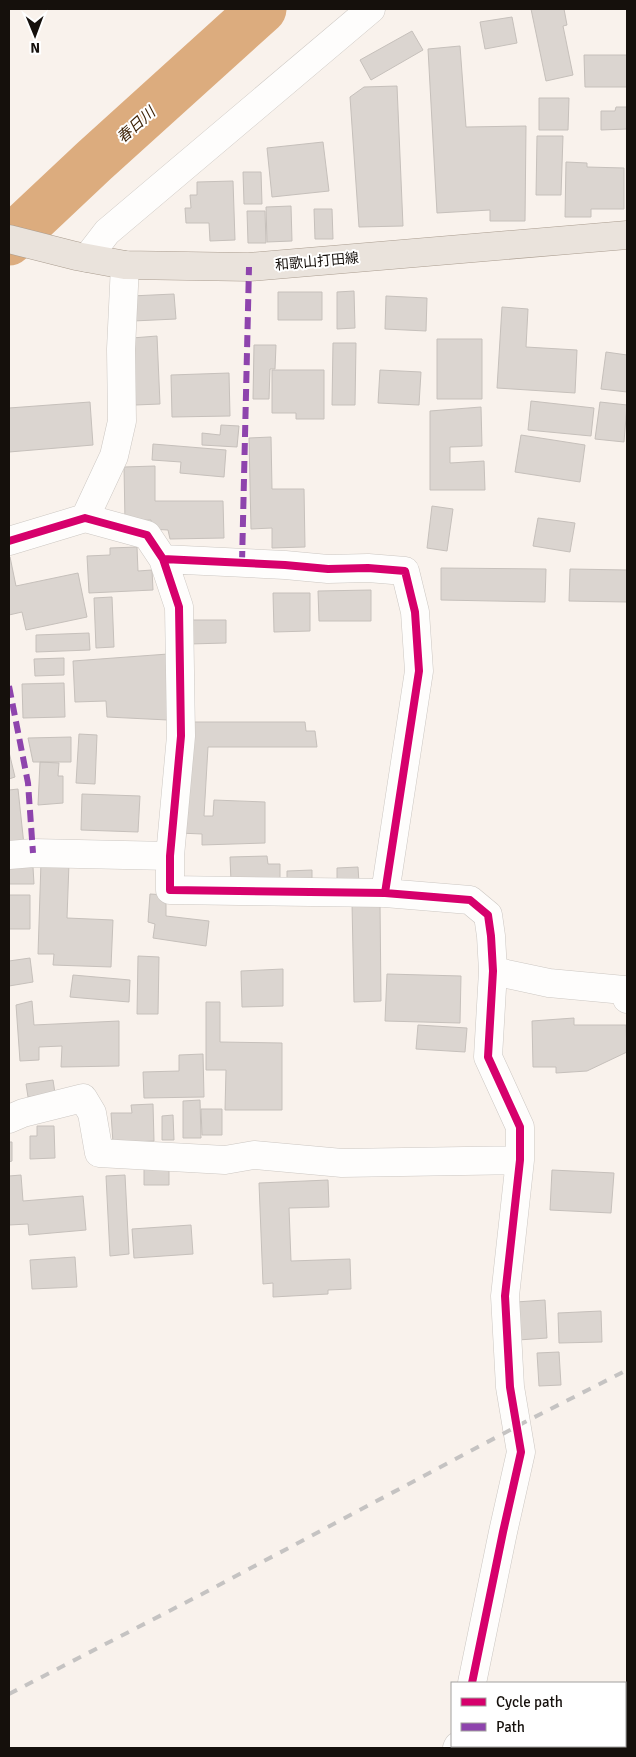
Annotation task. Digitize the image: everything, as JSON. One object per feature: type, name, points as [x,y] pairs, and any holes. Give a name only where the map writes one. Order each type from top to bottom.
[{"type":"main road","name":"和歌山打田線","points":[[9,239],[82,257],[125,265],[249,267],[627,235]]},
{"type":"street","points":[[82,257],[107,232],[371,9]]},
{"type":"street","points":[[85,518],[114,456],[122,421],[121,349],[125,265]]},
{"type":"street","points":[[9,541],[85,518],[147,535],[163,559],[179,607],[181,736],[170,856],[170,890],[385,893],[470,900],[488,915],[493,971],[488,1057],[520,1127],[520,1160],[505,1296],[510,1387],[522,1452],[502,1532],[472,1682]]},
{"type":"street","points":[[163,559],[285,564],[328,569],[368,568],[405,571],[415,612],[419,670],[385,893]]},
{"type":"street","points":[[9,855],[33,852],[170,856]]},
{"type":"street","points":[[493,971],[549,983],[624,990],[627,999]]},
{"type":"street","points":[[9,1119],[23,1113],[83,1098],[92,1113],[99,1153],[225,1160],[254,1155],[342,1163],[520,1160]]},
{"type":"building","points":[[531,9],[564,9],[567,25],[563,26],[573,75],[546,81]]},
{"type":"building","points":[[512,17],[517,43],[485,49],[480,22]]},
{"type":"building","points":[[412,31],[423,50],[371,80],[360,60]]},
{"type":"building","points":[[460,46],[466,127],[526,126],[525,221],[490,221],[490,210],[437,213],[428,49]]},
{"type":"building","points":[[584,55],[627,55],[627,87],[585,87]]},
{"type":"building","points":[[397,86],[403,226],[359,227],[350,97],[364,87]]},
{"type":"building","points":[[539,98],[569,98],[568,130],[539,130]]},
{"type":"building","points":[[616,107],[627,107],[627,129],[601,130],[601,111],[615,111]]},
{"type":"building","points":[[537,136],[563,136],[561,195],[536,195]]},
{"type":"building","points":[[323,142],[329,191],[272,197],[267,148]]},
{"type":"building","points":[[566,162],[587,163],[587,167],[624,168],[624,209],[591,209],[591,217],[565,217]]},
{"type":"building","points":[[243,172],[261,172],[262,204],[244,204]]},
{"type":"building","points":[[233,181],[235,240],[210,241],[209,223],[186,223],[185,208],[191,208],[190,195],[197,195],[197,182]]},
{"type":"building","points":[[291,206],[292,241],[267,242],[266,207]]},
{"type":"building","points":[[314,209],[332,209],[333,239],[315,239]]},
{"type":"building","points":[[247,211],[265,211],[266,243],[248,243]]},
{"type":"building","points":[[354,291],[355,328],[337,329],[337,292]]},
{"type":"building","points":[[278,292],[322,292],[322,320],[278,320]]},
{"type":"building","points":[[174,294],[176,319],[133,321],[131,296]]},
{"type":"building","points":[[386,296],[427,298],[426,331],[385,329]]},
{"type":"building","points":[[502,307],[528,309],[526,347],[577,350],[575,393],[497,388]]},
{"type":"building","points":[[157,336],[160,404],[135,405],[132,338]]},
{"type":"building","points":[[437,339],[482,339],[482,399],[437,399]]},
{"type":"building","points":[[333,343],[356,343],[355,405],[332,405]]},
{"type":"building","points":[[254,345],[276,345],[275,369],[270,369],[269,399],[253,399]]},
{"type":"building","points":[[606,352],[627,355],[627,392],[601,389]]},
{"type":"building","points":[[272,370],[324,370],[324,419],[296,419],[296,413],[272,413]]},
{"type":"building","points":[[380,370],[421,372],[419,405],[378,403]]},
{"type":"building","points":[[229,373],[230,416],[172,417],[171,375]]},
{"type":"building","points":[[531,401],[594,408],[591,436],[528,430]]},
{"type":"building","points":[[90,402],[93,445],[9,452],[9,408]]},
{"type":"building","points":[[600,402],[627,405],[624,442],[595,439]]},
{"type":"building","points":[[481,407],[482,446],[450,447],[450,463],[484,461],[485,490],[430,490],[430,411]]},
{"type":"building","points":[[221,425],[239,426],[237,447],[202,445],[202,433],[220,435]]},
{"type":"building","points":[[521,435],[585,445],[580,482],[515,472]]},
{"type":"building","points":[[271,437],[272,489],[304,489],[305,547],[272,548],[272,528],[251,529],[249,438]]},
{"type":"building","points":[[153,444],[226,450],[224,477],[180,473],[181,462],[152,460]]},
{"type":"building","points":[[155,466],[155,501],[223,501],[224,538],[170,539],[168,530],[151,529],[151,520],[125,521],[124,467]]},
{"type":"building","points":[[432,506],[453,509],[447,551],[427,548]]},
{"type":"building","points":[[538,518],[575,523],[570,552],[533,546]]},
{"type":"building","points":[[137,547],[138,571],[152,570],[153,590],[89,593],[87,556],[110,555],[110,548]]},
{"type":"building","points":[[10,557],[16,586],[78,573],[87,617],[26,630],[22,612],[9,615]]},
{"type":"building","points":[[441,568],[546,569],[545,602],[441,600]]},
{"type":"building","points":[[570,569],[627,570],[627,602],[569,601]]},
{"type":"building","points":[[371,590],[371,621],[319,621],[318,591]]},
{"type":"building","points":[[273,593],[310,593],[310,631],[274,632]]},
{"type":"building","points":[[112,597],[114,647],[96,648],[94,598]]},
{"type":"building","points":[[189,620],[226,620],[226,643],[189,644]]},
{"type":"building","points":[[89,633],[90,650],[36,652],[36,635]]},
{"type":"building","points":[[168,654],[168,720],[107,717],[106,701],[75,702],[73,661]]},
{"type":"building","points":[[64,658],[64,675],[35,676],[34,659]]},
{"type":"building","points":[[64,683],[65,717],[23,718],[22,684]]},
{"type":"building","points":[[187,722],[305,722],[306,731],[315,731],[317,747],[208,747],[204,816],[213,816],[214,800],[265,802],[265,843],[202,845],[202,834],[179,833]]},
{"type":"building","points":[[79,734],[97,735],[95,784],[76,783]]},
{"type":"building","points":[[71,737],[71,762],[33,762],[28,738]]},
{"type":"building","points":[[9,752],[15,777],[9,779]]},
{"type":"building","points":[[40,762],[59,763],[58,776],[63,776],[63,803],[38,805]]},
{"type":"building","points":[[18,789],[24,845],[9,846],[9,790]]},
{"type":"building","points":[[82,794],[140,796],[138,832],[81,830]]},
{"type":"building","points":[[267,856],[268,864],[280,864],[280,880],[231,882],[230,857]]},
{"type":"building","points":[[41,862],[69,863],[67,918],[113,920],[111,967],[53,965],[54,954],[38,954]]},
{"type":"building","points":[[9,867],[33,867],[34,884],[9,884]]},
{"type":"building","points":[[358,867],[359,883],[337,883],[337,868]]},
{"type":"building","points":[[312,870],[312,882],[287,882],[287,871]]},
{"type":"building","points":[[150,894],[166,895],[166,916],[209,921],[206,946],[153,938],[155,924],[148,922]]},
{"type":"building","points":[[9,895],[30,895],[30,929],[9,929]]},
{"type":"building","points":[[352,903],[380,903],[381,1001],[354,1002]]},
{"type":"building","points":[[138,956],[159,957],[158,1014],[137,1014]]},
{"type":"building","points":[[30,958],[33,982],[9,986],[9,961]]},
{"type":"building","points":[[283,969],[283,1006],[242,1007],[241,971]]},
{"type":"building","points":[[387,974],[461,976],[460,1023],[385,1021]]},
{"type":"building","points":[[73,975],[130,980],[129,1002],[70,997]]},
{"type":"building","points":[[32,1001],[34,1025],[119,1021],[119,1066],[61,1067],[62,1046],[39,1047],[39,1060],[20,1061],[16,1005]]},
{"type":"building","points":[[206,1002],[220,1002],[220,1042],[282,1043],[282,1110],[225,1110],[226,1070],[206,1070]]},
{"type":"building","points":[[574,1018],[574,1025],[626,1025],[627,1052],[587,1071],[556,1073],[556,1067],[533,1067],[532,1021]]},
{"type":"building","points":[[418,1025],[467,1028],[465,1052],[416,1049]]},
{"type":"building","points":[[203,1054],[204,1097],[144,1098],[143,1072],[179,1071],[179,1055]]},
{"type":"building","points":[[53,1080],[55,1093],[28,1097],[26,1084]]},
{"type":"building","points":[[200,1100],[201,1138],[183,1138],[183,1101]]},
{"type":"building","points":[[153,1104],[154,1141],[113,1143],[111,1113],[132,1113],[131,1105]]},
{"type":"building","points":[[201,1109],[222,1109],[222,1135],[202,1135]]},
{"type":"building","points":[[173,1115],[174,1140],[162,1140],[162,1116]]},
{"type":"building","points":[[37,1126],[54,1126],[55,1158],[30,1159],[30,1136],[37,1136]]},
{"type":"building","points":[[9,1142],[12,1142],[12,1161],[9,1162]]},
{"type":"building","points":[[144,1166],[169,1166],[169,1185],[144,1185]]},
{"type":"building","points":[[552,1170],[614,1173],[611,1213],[550,1210]]},
{"type":"building","points":[[21,1175],[23,1201],[83,1196],[86,1230],[29,1235],[28,1224],[9,1225],[9,1176]]},
{"type":"building","points":[[125,1175],[129,1254],[110,1256],[106,1176]]},
{"type":"building","points":[[328,1180],[329,1207],[289,1208],[291,1261],[350,1259],[351,1289],[328,1290],[328,1294],[273,1297],[273,1283],[263,1284],[259,1183]]},
{"type":"building","points":[[191,1225],[193,1254],[134,1258],[132,1229]]},
{"type":"building","points":[[75,1257],[77,1287],[32,1289],[30,1260]]},
{"type":"building","points":[[545,1300],[547,1338],[518,1340],[516,1302]]},
{"type":"building","points":[[601,1311],[602,1342],[559,1343],[558,1313]]},
{"type":"building","points":[[559,1352],[561,1385],[539,1386],[537,1353]]},
{"type":"waterway","name":"春日川","points":[[9,241],[94,161],[262,9]]},
{"type":"railway","points":[[9,1694],[627,1370]]},
{"type":"marked path","points":[[242,563],[249,267]]},
{"type":"marked path","points":[[9,686],[28,783],[33,853]]},
{"type":"cycle path","points":[[9,541],[85,518],[147,535],[163,559],[179,607],[181,736],[170,856],[170,890],[385,893],[470,900],[488,915],[493,971],[488,1057],[520,1127],[520,1160],[505,1296],[510,1387],[521,1452],[472,1682]]},
{"type":"cycle path","points":[[163,559],[328,569],[368,568],[405,571],[415,612],[419,671],[385,893]]}]
